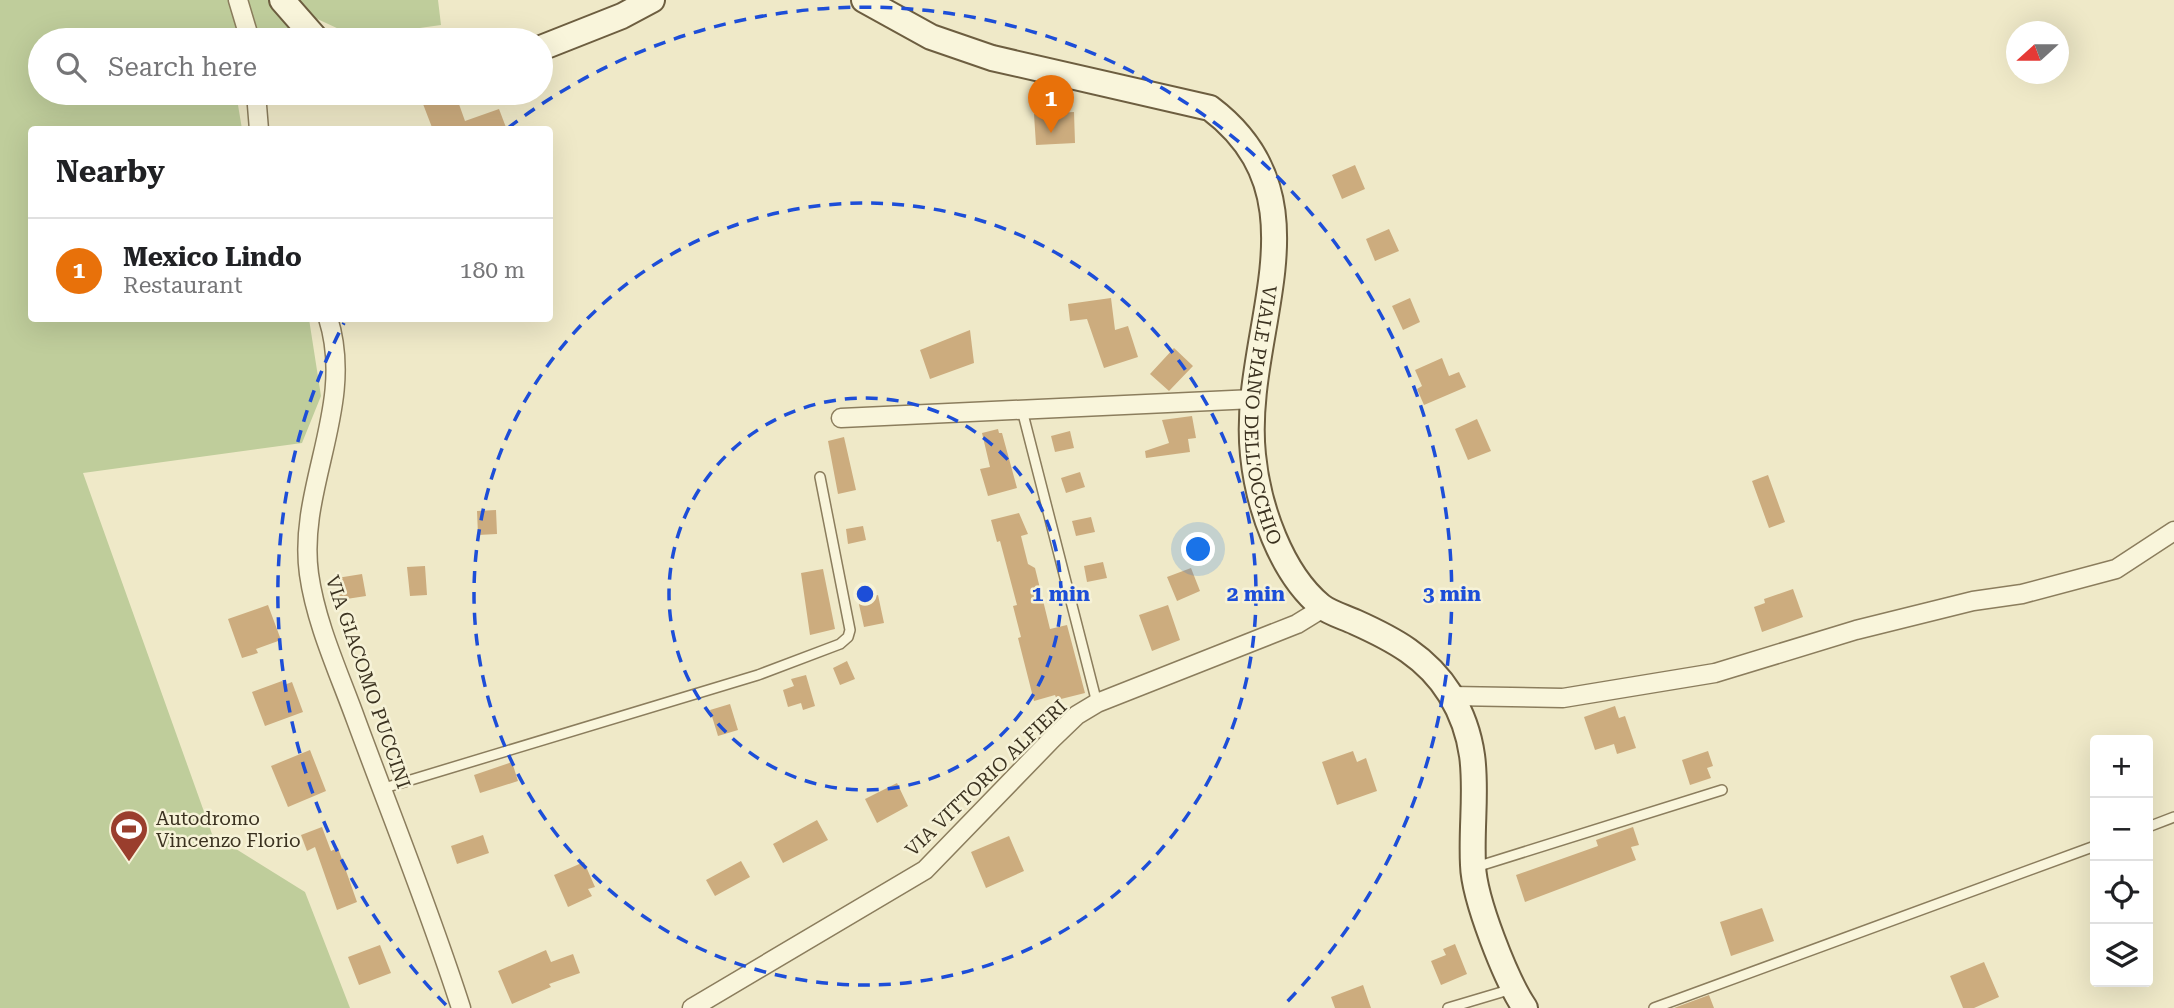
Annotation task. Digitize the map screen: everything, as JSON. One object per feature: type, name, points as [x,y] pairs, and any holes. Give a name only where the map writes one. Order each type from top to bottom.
[{"type":"main road","points":[[282,0],[306,28]]},
{"type":"main road","points":[[553,43],[622,16],[652,0]]},
{"type":"main road","name":"VIALE PIANO DELL'OCCHIO","points":[[864,0],[931,37],[961,48],[1023,66],[1210,108],[1237,130],[1267,177],[1275,219],[1254,400],[1252,453],[1269,522],[1298,582],[1323,608],[1412,651],[1451,696],[1466,734],[1476,788],[1473,868],[1519,999]]},
{"type":"street","points":[[238,0],[246,28]]},
{"type":"street","points":[[257,105],[259,126]]},
{"type":"street","name":"VIA GIACOMO PUCCINI","points":[[329,322],[335,349],[336,391],[307,541],[307,561],[320,618],[461,1008]]},
{"type":"street","points":[[841,418],[1254,400]]},
{"type":"street","points":[[1451,696],[1563,698],[1715,673],[1856,630],[1973,601],[2022,594],[2116,569],[2174,531]]},
{"type":"street","name":"VIA VITTORIO ALFIERI","points":[[692,1008],[925,870],[1077,715],[1097,703],[1297,624],[1323,608]]},
{"type":"lane","points":[[1021,409],[1097,703]]},
{"type":"lane","points":[[381,789],[758,675],[840,644],[848,637],[850,630],[820,477]]},
{"type":"lane","points":[[1473,868],[1721,790]]},
{"type":"lane","points":[[2153,825],[2174,817]]},
{"type":"lane","points":[[1654,1008],[2090,848]]},
{"type":"lane","points":[[1448,1008],[1519,999]]},
{"type":"green space","points":[[0,0],[438,0],[441,25],[420,28],[337,28],[311,16],[298,28],[28,28],[28,105],[238,105],[242,126],[28,126],[28,322],[309,322],[321,396],[302,443],[83,473],[212,834],[305,892],[350,1008],[0,1008]]},
{"type":"building","points":[[423,105],[459,105],[465,121],[499,109],[505,126],[431,126]]},
{"type":"building","points":[[1074,112],[1075,143],[1036,145],[1034,114]]},
{"type":"building","points":[[1355,165],[1365,189],[1342,199],[1332,175]]},
{"type":"building","points":[[1389,229],[1399,251],[1375,261],[1366,239]]},
{"type":"building","points":[[1111,298],[1115,330],[1128,326],[1138,357],[1104,368],[1087,319],[1070,321],[1068,304]]},
{"type":"building","points":[[1410,298],[1420,322],[1403,330],[1392,306]]},
{"type":"building","points":[[970,330],[974,363],[930,379],[920,350]]},
{"type":"building","points":[[1174,348],[1193,366],[1169,391],[1150,374]]},
{"type":"building","points":[[1442,358],[1449,376],[1459,372],[1466,387],[1424,405],[1417,389],[1422,386],[1415,370]]},
{"type":"building","points":[[1192,416],[1196,438],[1188,439],[1190,452],[1146,458],[1145,451],[1169,443],[1162,420]]},
{"type":"building","points":[[1477,419],[1491,451],[1468,460],[1455,429]]},
{"type":"building","points":[[998,429],[999,433],[1002,433],[1017,488],[988,496],[980,469],[990,467],[982,433]]},
{"type":"building","points":[[1070,431],[1074,448],[1055,452],[1051,436]]},
{"type":"building","points":[[844,437],[856,490],[838,494],[828,441]]},
{"type":"building","points":[[1080,472],[1085,487],[1066,493],[1061,478]]},
{"type":"building","points":[[1768,475],[1785,522],[1769,528],[1752,481]]},
{"type":"building","points":[[496,510],[497,534],[478,535],[477,511]]},
{"type":"building","points":[[1019,513],[1028,534],[1021,536],[1028,564],[1035,568],[1050,629],[1067,625],[1085,693],[1057,700],[1055,695],[1034,701],[1018,638],[1021,637],[1013,606],[1017,605],[1000,541],[997,542],[991,520]]},
{"type":"building","points":[[1091,517],[1095,532],[1076,536],[1072,521]]},
{"type":"building","points":[[863,526],[866,540],[848,544],[846,529]]},
{"type":"building","points":[[1103,562],[1107,578],[1087,582],[1084,566]]},
{"type":"building","points":[[425,566],[427,595],[410,596],[407,567]]},
{"type":"building","points":[[1191,568],[1200,591],[1177,601],[1167,577]]},
{"type":"building","points":[[823,569],[835,629],[810,635],[801,573]]},
{"type":"building","points":[[362,574],[366,596],[340,600],[337,578]]},
{"type":"building","points":[[1793,589],[1803,617],[1762,632],[1754,607],[1765,603],[1764,599]]},
{"type":"building","points":[[878,595],[884,623],[864,627],[858,600]]},
{"type":"building","points":[[268,605],[281,640],[256,649],[258,653],[242,658],[228,619]]},
{"type":"building","points":[[1168,605],[1180,640],[1152,651],[1139,615]]},
{"type":"building","points":[[847,661],[855,679],[840,685],[833,668]]},
{"type":"building","points":[[806,675],[815,706],[803,710],[801,703],[788,707],[783,690],[794,686],[791,679]]},
{"type":"building","points":[[282,681],[284,685],[292,682],[303,712],[265,726],[252,692]]},
{"type":"building","points":[[730,704],[738,730],[718,736],[710,710]]},
{"type":"building","points":[[1615,706],[1619,718],[1625,716],[1636,748],[1617,754],[1614,744],[1595,750],[1584,717]]},
{"type":"building","points":[[310,750],[326,791],[288,807],[271,766]]},
{"type":"building","points":[[1353,751],[1357,762],[1366,758],[1377,791],[1337,805],[1322,762]]},
{"type":"building","points":[[1708,751],[1713,766],[1707,768],[1711,778],[1690,785],[1682,760]]},
{"type":"building","points":[[512,762],[518,781],[480,793],[474,775]]},
{"type":"building","points":[[897,783],[908,806],[877,823],[865,799]]},
{"type":"building","points":[[817,820],[828,840],[783,863],[773,844]]},
{"type":"building","points":[[322,827],[331,851],[338,848],[357,902],[337,910],[315,847],[307,851],[301,835]]},
{"type":"building","points":[[1633,827],[1639,845],[1631,847],[1636,860],[1525,902],[1516,875],[1598,846],[1596,840]]},
{"type":"building","points":[[483,835],[489,853],[457,864],[451,846]]},
{"type":"building","points":[[1009,836],[1024,871],[986,888],[971,852]]},
{"type":"building","points":[[741,861],[750,877],[715,896],[706,880]]},
{"type":"building","points":[[584,862],[595,887],[588,889],[592,896],[568,907],[554,875]]},
{"type":"building","points":[[1762,908],[1774,941],[1731,956],[1720,922]]},
{"type":"building","points":[[1455,944],[1467,974],[1441,985],[1431,961],[1446,955],[1443,949]]},
{"type":"building","points":[[380,945],[391,973],[359,985],[348,957]]},
{"type":"building","points":[[546,950],[551,962],[573,954],[580,973],[549,984],[551,987],[512,1004],[498,971]]},
{"type":"building","points":[[1984,962],[1999,997],[1974,1008],[1963,1008],[1950,976]]},
{"type":"building","points":[[1363,985],[1371,1008],[1335,1008],[1331,997]]},
{"type":"building","points":[[1709,995],[1714,1008],[1674,1008]]},
{"type":"place","name":"Mexico Lindo","points":[[1051,133]]},
{"type":"place","name":"Autodromo Vincenzo Florio","points":[[129,863]]}]
